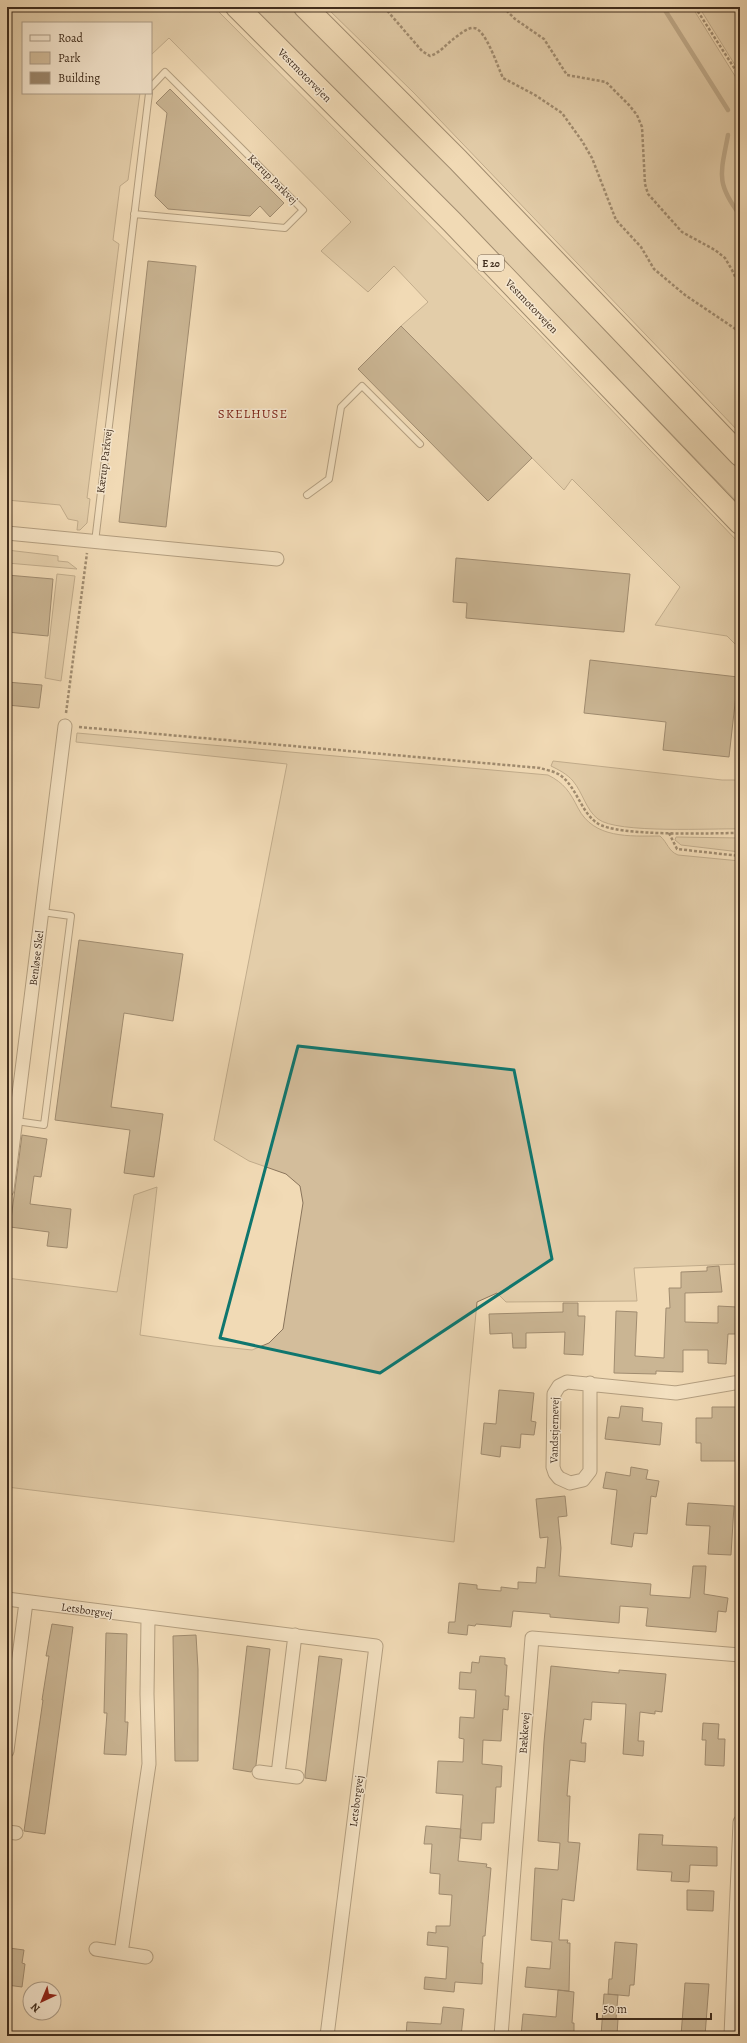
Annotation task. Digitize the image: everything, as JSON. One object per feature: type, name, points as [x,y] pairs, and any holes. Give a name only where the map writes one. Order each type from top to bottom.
[{"type":"highway","name":"Vestmotorvejen","points":[[237,7],[452,222],[740,523]]},
{"type":"highway","points":[[305,7],[458,160],[740,455]]},
{"type":"street","points":[[7,533],[277,559]]},
{"type":"street","name":"Benløse Skel","points":[[7,1190],[65,726]]},
{"type":"street","name":"Vandstjernevej","points":[[590,1383],[590,1471],[582,1480],[570,1484],[559,1478],[553,1468],[554,1394],[563,1383],[590,1383],[676,1393],[740,1382]]},
{"type":"street","name":"Letsborgvej","points":[[7,1599],[376,1646],[327,2036]]},
{"type":"street","points":[[7,1751],[26,1602]]},
{"type":"street","points":[[121,1953],[149,1764],[147,1694],[148,1618]]},
{"type":"street","points":[[278,1774],[295,1636]]},
{"type":"street","name":"Bækkevej","points":[[501,2036],[532,1638],[740,1655]]},
{"type":"street","points":[[259,1772],[297,1777]]},
{"type":"street","points":[[731,2036],[740,1822]]},
{"type":"street","points":[[96,1949],[146,1957]]},
{"type":"lane","name":"Kærup Parkvej","points":[[134,214],[284,228],[303,210],[166,72],[152,86]]},
{"type":"lane","name":"Kærup Parkvej","points":[[92,542],[149,94]]},
{"type":"lane","points":[[307,494],[328,480],[341,407],[362,386],[420,444]]},
{"type":"lane","points":[[16,1121],[44,1125],[71,916],[42,912]]},
{"type":"path","points":[[384,7],[422,52],[430,56],[437,53],[467,30],[474,28],[479,30],[484,37],[503,78],[536,95],[562,113],[582,141],[594,164],[616,220],[641,247],[654,269],[685,295],[740,332]]},
{"type":"path","points":[[503,7],[515,19],[544,39],[567,75],[606,82],[629,105],[637,115],[642,127],[645,184],[648,194],[682,232],[692,240],[715,250],[725,258],[740,288]]},
{"type":"path","points":[[695,7],[740,77]]},
{"type":"path","points":[[92,542],[65,726],[540,768],[559,774],[571,785],[585,809],[597,823],[613,830],[669,833],[740,833]]},
{"type":"path","points":[[669,833],[678,849],[740,856]]},
{"type":"highlighted area","points":[[298,1046],[514,1070],[552,1259],[380,1373],[220,1338]]},
{"type":"green space","points":[[7,7],[214,7],[533,328],[740,544],[740,649],[727,636],[655,625],[680,587],[572,479],[564,490],[401,326],[428,302],[394,266],[368,292],[321,251],[351,222],[169,38],[152,54],[152,22],[22,22],[22,94],[140,94],[128,180],[120,186],[113,240],[119,244],[87,498],[90,499],[87,523],[80,530],[77,530],[78,521],[68,519],[60,505],[7,500]]},
{"type":"green space","points":[[252,7],[291,7],[411,127],[740,466],[740,505],[449,203]]},
{"type":"green space","points":[[326,7],[692,7],[740,84],[740,433],[414,93]]},
{"type":"green space","points":[[699,7],[740,7],[740,73]]},
{"type":"green space","points":[[7,550],[58,556],[58,561],[68,562],[77,569],[7,563]]},
{"type":"green space","points":[[57,574],[75,576],[61,681],[45,678]]},
{"type":"green space","points":[[77,733],[548,775],[566,788],[585,818],[593,825],[603,830],[613,834],[660,836],[670,849],[678,855],[740,861],[740,1264],[634,1268],[637,1301],[506,1302],[497,1293],[477,1302],[454,1542],[7,1487],[7,1278],[117,1292],[134,1195],[157,1187],[140,1335],[252,1350],[269,1343],[283,1329],[303,1203],[300,1186],[286,1174],[249,1161],[214,1140],[287,764],[76,742]]},
{"type":"green space","points":[[553,761],[722,780],[740,780],[740,829],[666,829],[624,827],[608,824],[598,819],[590,811],[573,781],[566,774],[551,766]]},
{"type":"green space","points":[[676,837],[740,838],[740,852],[681,845],[675,840]]},
{"type":"building","points":[[170,89],[284,203],[270,217],[260,206],[250,216],[168,209],[155,196],[167,113],[156,103]]},
{"type":"building","points":[[148,261],[196,266],[166,527],[119,522]]},
{"type":"building","points":[[401,326],[532,458],[488,501],[358,369]]},
{"type":"building","points":[[456,558],[630,574],[624,632],[466,618],[467,603],[453,602]]},
{"type":"building","points":[[7,575],[53,579],[48,636],[7,632]]},
{"type":"building","points":[[590,660],[738,677],[729,757],[663,750],[666,722],[584,713]]},
{"type":"building","points":[[7,682],[42,685],[39,708],[7,705]]},
{"type":"building","points":[[79,940],[183,954],[173,1021],[124,1013],[111,1107],[163,1114],[154,1177],[124,1173],[130,1130],[55,1120]]},
{"type":"building","points":[[22,1135],[47,1139],[41,1177],[34,1176],[30,1204],[71,1209],[67,1248],[47,1246],[49,1232],[10,1227]]},
{"type":"building","points":[[719,1266],[722,1292],[685,1293],[685,1322],[718,1323],[718,1306],[737,1307],[736,1334],[728,1334],[726,1364],[708,1363],[708,1350],[683,1350],[683,1372],[656,1371],[656,1374],[614,1373],[616,1311],[637,1312],[635,1356],[664,1358],[666,1308],[670,1308],[669,1288],[681,1288],[681,1272],[707,1271],[707,1267]]},
{"type":"building","points":[[563,1303],[578,1303],[578,1316],[585,1316],[583,1355],[564,1354],[565,1332],[526,1333],[526,1348],[513,1348],[512,1333],[490,1334],[489,1314],[563,1312]]},
{"type":"building","points":[[499,1390],[534,1393],[531,1421],[536,1422],[534,1435],[521,1434],[520,1448],[501,1446],[500,1457],[481,1454],[484,1423],[496,1424]]},
{"type":"building","points":[[621,1406],[643,1408],[642,1421],[662,1423],[660,1445],[605,1439],[608,1417],[619,1418]]},
{"type":"building","points":[[712,1407],[740,1407],[740,1461],[701,1461],[701,1443],[696,1443],[696,1418],[712,1418]]},
{"type":"building","points":[[631,1467],[648,1470],[646,1479],[659,1481],[656,1497],[651,1496],[647,1534],[634,1533],[632,1547],[611,1544],[617,1490],[603,1488],[606,1472],[630,1476]]},
{"type":"building","points":[[565,1496],[567,1516],[558,1517],[561,1548],[559,1576],[651,1584],[650,1595],[690,1598],[693,1566],[706,1566],[704,1594],[728,1598],[726,1612],[718,1611],[716,1632],[646,1626],[648,1608],[620,1606],[619,1623],[550,1617],[550,1614],[513,1611],[511,1627],[476,1624],[475,1626],[468,1625],[467,1635],[448,1633],[449,1622],[455,1622],[459,1583],[477,1585],[477,1589],[501,1591],[501,1587],[518,1589],[518,1582],[536,1583],[537,1567],[545,1568],[548,1537],[540,1538],[536,1499]]},
{"type":"building","points":[[688,1503],[734,1506],[731,1555],[708,1554],[710,1526],[686,1525]]},
{"type":"building","points":[[52,1624],[73,1627],[45,1834],[24,1831],[49,1656],[46,1656]]},
{"type":"building","points":[[106,1633],[127,1634],[125,1722],[128,1722],[126,1755],[104,1754],[107,1713],[104,1713]]},
{"type":"building","points":[[196,1635],[198,1669],[198,1761],[175,1761],[173,1636]]},
{"type":"building","points":[[247,1646],[270,1649],[256,1765],[251,1772],[233,1769]]},
{"type":"building","points":[[319,1656],[342,1659],[326,1781],[305,1778]]},
{"type":"building","points":[[480,1656],[505,1658],[505,1665],[507,1665],[505,1696],[509,1696],[508,1710],[503,1709],[501,1741],[483,1740],[482,1764],[502,1766],[501,1787],[496,1787],[494,1823],[482,1823],[481,1840],[460,1838],[463,1795],[436,1793],[438,1761],[463,1762],[464,1739],[459,1738],[460,1717],[474,1718],[476,1690],[459,1689],[460,1672],[471,1673],[472,1662],[479,1663]]},
{"type":"building","points":[[551,1666],[619,1673],[619,1670],[666,1674],[662,1712],[655,1711],[655,1714],[640,1712],[638,1741],[644,1741],[643,1756],[623,1754],[626,1704],[592,1702],[591,1720],[584,1719],[581,1743],[586,1743],[585,1762],[570,1760],[567,1796],[570,1796],[568,1842],[580,1843],[574,1901],[562,1899],[559,1940],[568,1940],[567,1943],[570,1943],[569,1991],[525,1987],[527,1967],[550,1969],[552,1942],[531,1940],[535,1868],[558,1870],[560,1843],[538,1841],[544,1742]]},
{"type":"building","points":[[703,1723],[719,1724],[718,1739],[725,1739],[724,1766],[705,1765],[706,1740],[702,1740]]},
{"type":"building","points":[[426,1826],[461,1829],[458,1861],[487,1864],[486,1867],[491,1868],[485,1936],[483,1936],[481,1963],[483,1963],[482,1984],[455,1982],[454,1992],[424,1989],[425,1977],[446,1979],[448,1947],[427,1945],[428,1932],[436,1933],[436,1926],[450,1926],[452,1895],[439,1894],[440,1874],[430,1873],[432,1844],[424,1844]]},
{"type":"building","points":[[639,1834],[663,1835],[662,1845],[717,1847],[717,1866],[690,1865],[689,1882],[671,1881],[672,1872],[637,1870]]},
{"type":"building","points":[[687,1890],[714,1891],[713,1911],[687,1910]]},
{"type":"building","points":[[615,1942],[637,1944],[634,1985],[630,1985],[629,1996],[608,1994],[609,1979],[612,1979]]},
{"type":"building","points":[[9,1948],[24,1950],[22,1963],[25,1964],[22,1987],[7,1985]]},
{"type":"building","points":[[685,1983],[709,1984],[705,2036],[681,2036]]},
{"type":"building","points":[[558,1990],[574,1992],[572,2023],[574,2023],[574,2036],[541,2033],[540,2036],[521,2036],[523,2014],[556,2017]]},
{"type":"building","points":[[604,1994],[618,1995],[616,2019],[618,2019],[617,2036],[601,2036]]},
{"type":"building","points":[[443,2007],[464,2009],[461,2036],[406,2036],[407,2022],[441,2024]]},
{"type":"waterway","points":[[663,7],[728,110]]},
{"type":"waterway","points":[[728,135],[722,168],[723,185],[732,204],[740,215]]},
{"type":"district","name":"SKELHUSE","points":[[253,413]]}]
